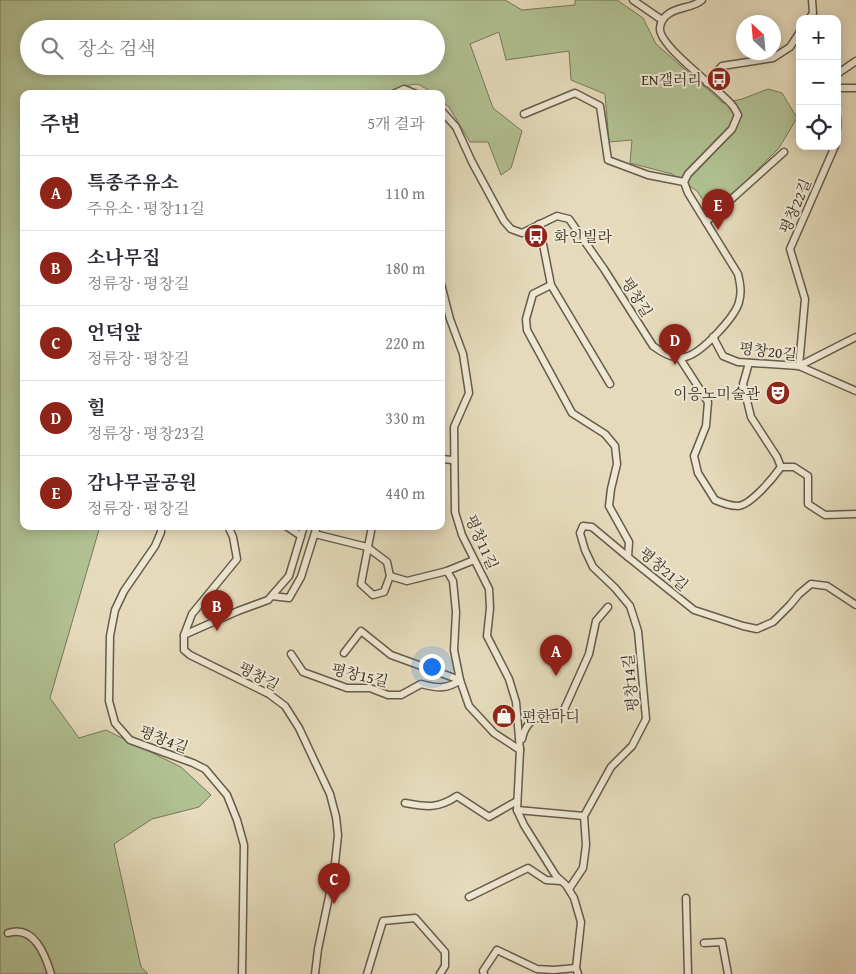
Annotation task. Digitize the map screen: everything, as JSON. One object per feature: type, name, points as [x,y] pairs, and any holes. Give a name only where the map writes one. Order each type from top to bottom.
[{"type":"street","points":[[633,0],[662,20]]},
{"type":"street","points":[[680,357],[685,358],[696,352],[713,337],[728,320],[739,302],[741,288],[738,274],[688,193],[684,182],[688,174],[732,129],[738,115],[733,106],[686,64],[662,36],[659,28],[667,14],[697,4],[702,0]]},
{"type":"street","points":[[812,0],[812,15]]},
{"type":"street","points":[[708,83],[722,66],[773,58],[790,47],[796,38]]},
{"type":"street","points":[[841,71],[856,62]]},
{"type":"street","points":[[841,88],[856,88]]},
{"type":"street","points":[[524,114],[575,93],[600,106],[608,160],[648,175],[684,182]]},
{"type":"street","name":"평창길","points":[[445,115],[456,127],[472,162],[504,221],[512,229],[522,232],[557,216],[569,219],[604,269],[652,346],[664,354],[680,357]]},
{"type":"street","name":"평창22길","points":[[799,366],[805,299],[790,249],[833,150]]},
{"type":"street","points":[[706,222],[784,152]]},
{"type":"street","points":[[539,224],[551,285],[610,384]]},
{"type":"street","name":"평창21길","points":[[551,285],[533,294],[526,319],[528,330],[572,413],[605,434],[615,446],[618,464],[611,488],[609,506],[629,542],[628,557],[694,610],[743,626],[758,628],[773,622],[811,584],[827,586],[856,605]]},
{"type":"street","name":"평창11길","points":[[445,300],[463,354],[469,393],[454,427],[454,512],[462,535],[490,589],[487,636],[509,679],[516,702],[520,750]]},
{"type":"street","points":[[445,320],[450,319]]},
{"type":"street","name":"평창20길","points":[[713,337],[723,356],[738,362],[799,366],[856,391]]},
{"type":"street","points":[[799,366],[856,338]]},
{"type":"street","points":[[680,357],[708,402],[706,426],[694,456],[698,473],[715,500],[731,506],[740,506],[766,487],[781,467]]},
{"type":"street","points":[[749,363],[743,384],[751,416],[777,457],[781,467]]},
{"type":"street","points":[[445,459],[453,460]]},
{"type":"street","points":[[781,467],[794,467],[808,476],[808,504],[825,515],[856,514]]},
{"type":"street","name":"평창14길","points":[[584,816],[611,767],[632,746],[646,720],[638,631],[630,606],[615,588],[592,567],[584,550],[580,533],[583,526],[592,528],[628,557]]},
{"type":"street","name":"평창4길","points":[[161,530],[155,546],[124,591],[115,610],[110,636],[109,701],[115,723],[130,740],[205,769],[227,795],[244,845],[242,974]]},
{"type":"street","points":[[184,634],[192,614],[237,559],[230,530]]},
{"type":"street","points":[[292,530],[301,536]]},
{"type":"street","points":[[184,634],[268,600],[289,576],[303,530]]},
{"type":"street","points":[[272,596],[289,598],[301,576],[316,530]]},
{"type":"street","points":[[315,534],[367,547],[387,562],[390,576],[384,592],[372,595],[361,584],[367,547],[371,530]]},
{"type":"street","points":[[390,576],[407,581],[447,571],[474,560]]},
{"type":"street","points":[[447,571],[453,581],[456,612],[454,650],[460,680],[470,706],[494,733],[520,750]]},
{"type":"street","name":"평창11길","points":[[516,810],[523,730],[537,716],[563,712],[589,654],[596,621],[608,607]]},
{"type":"street","name":"평창15길","points":[[344,652],[361,631],[391,655],[460,680]]},
{"type":"street","name":"평창길","points":[[184,634],[184,650],[190,655],[269,694],[285,706],[299,728],[330,794],[338,835],[334,873],[318,949],[315,974]]},
{"type":"street","name":"평창15길","points":[[291,654],[302,672],[347,688],[370,688],[388,696],[401,695],[421,684],[439,689],[453,685],[460,680]]},
{"type":"street","points":[[405,803],[428,807],[447,803],[457,796],[489,817],[517,801]]},
{"type":"street","points":[[516,810],[584,816],[586,846],[583,868],[569,889]]},
{"type":"street","points":[[484,974],[483,971],[497,950],[536,969],[577,971],[581,922],[574,898],[548,864],[516,810]]},
{"type":"street","points":[[469,897],[528,868],[546,880],[561,881]]},
{"type":"street","points":[[686,898],[688,974]]},
{"type":"street","points":[[367,974],[383,921],[415,918],[445,952],[445,966],[440,974]]},
{"type":"street","points":[[8,933],[16,931],[25,933],[34,939],[45,954],[52,974]]},
{"type":"street","points":[[704,944],[722,942],[728,974]]},
{"type":"green space","points":[[0,0],[505,0],[522,10],[575,5],[575,0],[617,0],[643,18],[656,44],[723,103],[742,99],[768,89],[782,93],[796,116],[796,120],[779,148],[713,215],[697,191],[672,174],[630,163],[632,140],[609,142],[605,94],[571,80],[569,51],[506,60],[499,32],[470,44],[493,108],[522,131],[511,168],[501,175],[488,142],[470,142],[449,107],[445,104],[445,90],[428,90],[416,84],[400,90],[20,90],[20,530],[99,530],[50,698],[79,738],[106,730],[181,767],[211,795],[199,807],[152,819],[114,844],[141,967],[148,974],[0,974]]},
{"type":"place","name":"EN갤러리","points":[[719,79]]},
{"type":"place","name":"감나무골공원","points":[[718,230]]},
{"type":"place","name":"화인빌라","points":[[536,236]]},
{"type":"place","name":"힐","points":[[675,365]]},
{"type":"place","name":"이응노미술관","points":[[778,393]]},
{"type":"place","name":"소나무집","points":[[217,631]]},
{"type":"place","name":"특종주유소","points":[[556,676]]},
{"type":"place","name":"편한마디","points":[[504,716]]},
{"type":"place","name":"언덕앞","points":[[334,904]]}]
